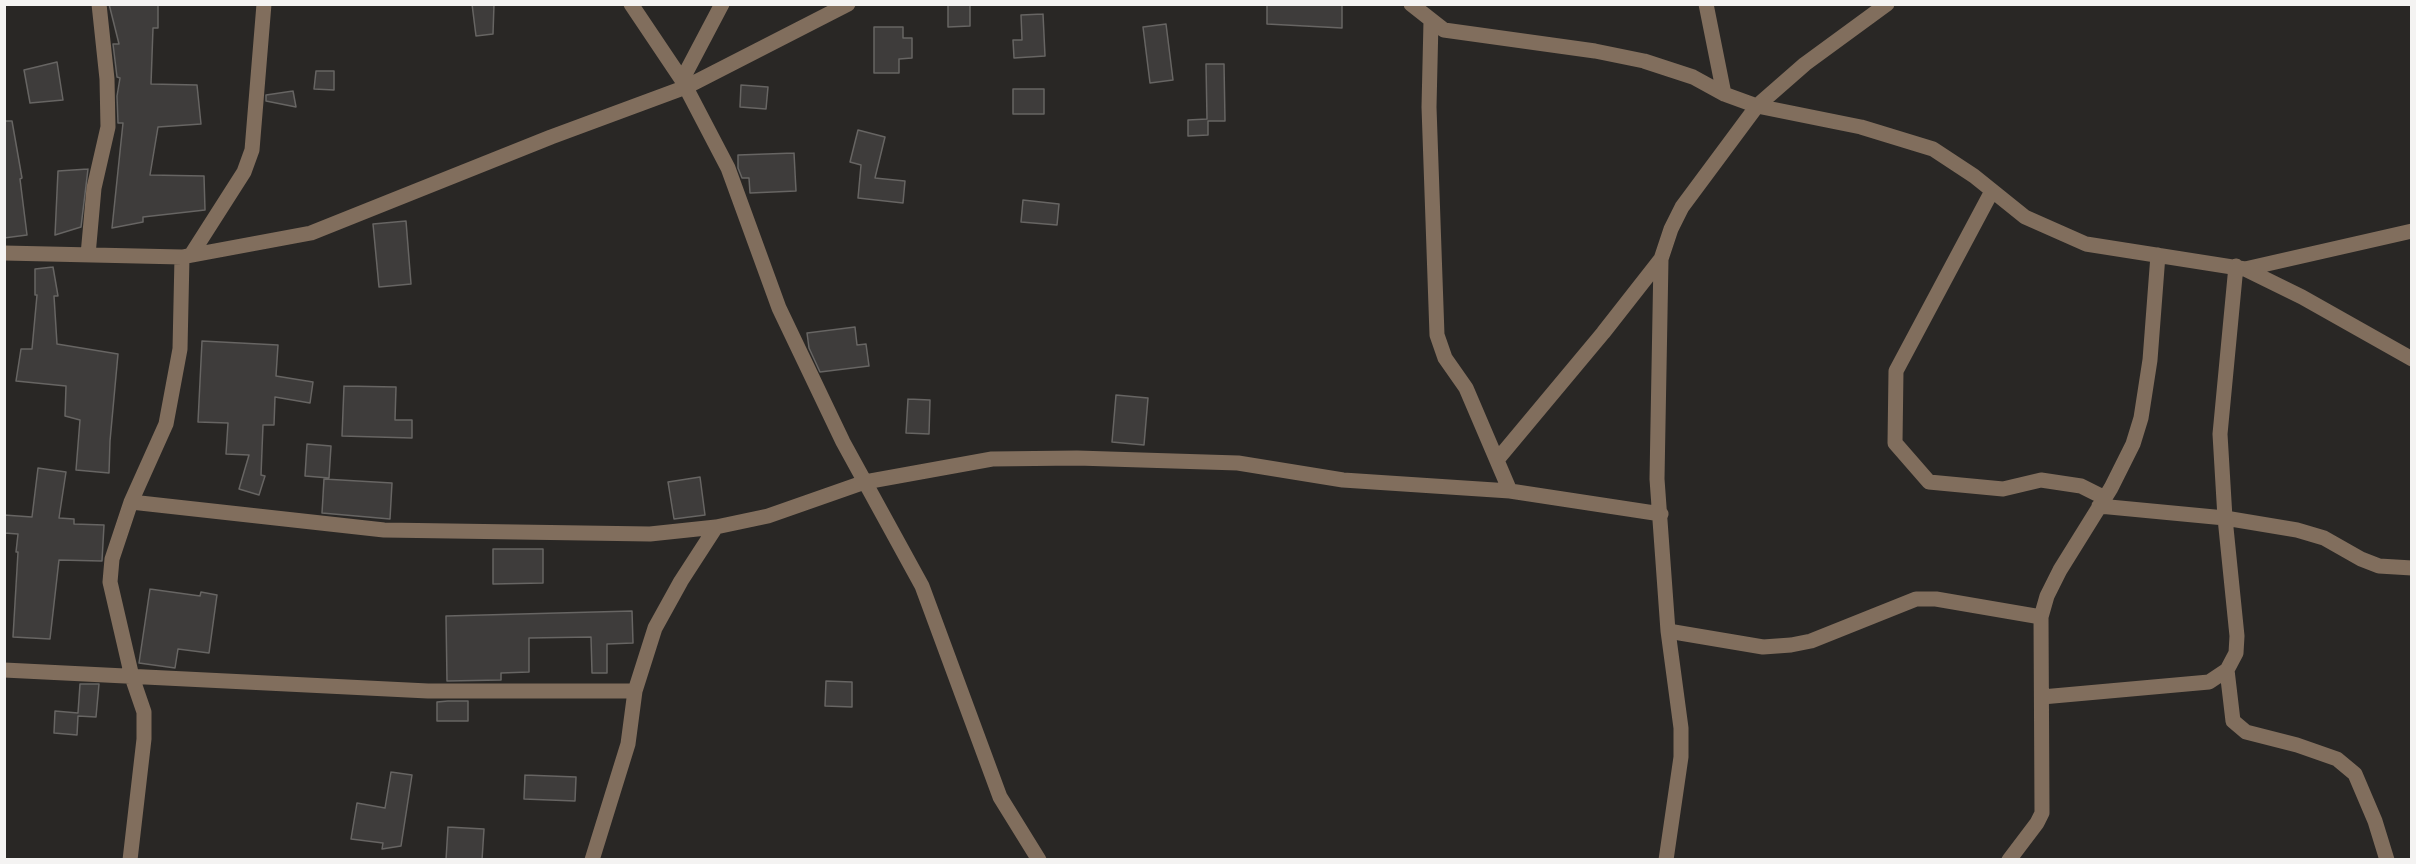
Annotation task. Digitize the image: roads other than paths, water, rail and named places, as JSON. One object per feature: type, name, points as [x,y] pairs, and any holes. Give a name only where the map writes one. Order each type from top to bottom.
[{"type":"street","points":[[88,255],[94,188],[108,127],[107,79],[99,4]]},
{"type":"street","points":[[130,860],[144,739],[144,712],[132,677],[111,582],[112,559],[131,502],[166,424],[180,349],[187,256],[244,172],[252,150],[264,4]]},
{"type":"street","points":[[631,4],[684,83],[728,168],[780,308],[843,442],[922,586],[1000,797],[1039,860]]},
{"type":"street","points":[[684,83],[722,4]]},
{"type":"street","points":[[4,253],[187,256],[311,233],[684,83],[848,4]]},
{"type":"street","points":[[1411,4],[1444,30],[1595,51],[1644,62],[1693,77],[1724,94],[1757,106],[1861,127],[1933,149],[1992,190],[2025,217],[2086,244],[2240,268],[2302,297],[2412,359]]},
{"type":"street","points":[[1706,4],[1724,94]]},
{"type":"street","points":[[1666,860],[1681,757],[1681,728],[1668,631],[1657,479],[1661,259],[1671,228],[1682,207],[1757,106],[1805,64],[1887,4]]},
{"type":"street","points":[[1431,21],[1429,107],[1437,335],[1445,358],[1466,388],[1510,491]]},
{"type":"street","points":[[1992,190],[1896,371],[1894,443],[1929,482],[2003,489],[2041,480],[2081,486],[2102,502],[2297,530],[2324,538],[2361,559],[2379,566],[2412,568]]},
{"type":"street","points":[[2240,268],[2412,231]]},
{"type":"street","points":[[2008,860],[2037,823],[2042,813],[2041,617],[2047,596],[2060,570],[2102,502],[2133,444],[2141,418],[2150,360],[2158,255]]},
{"type":"street","points":[[1497,460],[1603,333],[1661,259]]},
{"type":"street","points":[[2042,697],[2209,682],[2227,670],[2236,653],[2237,636],[2225,518],[2220,434],[2240,268]]},
{"type":"street","points":[[131,502],[384,530],[650,534],[716,527],[768,516],[864,482],[992,459],[1077,458],[1238,463],[1343,480],[1510,491],[1661,514]]},
{"type":"street","points":[[592,860],[628,744],[635,691],[655,628],[681,581],[716,527]]},
{"type":"street","points":[[1668,631],[1763,647],[1791,645],[1810,641],[1916,599],[1936,599],[2041,617]]},
{"type":"street","points":[[4,670],[429,691],[635,691]]},
{"type":"street","points":[[2227,670],[2233,721],[2246,732],[2297,744],[2337,759],[2355,774],[2375,821],[2387,860]]}]
